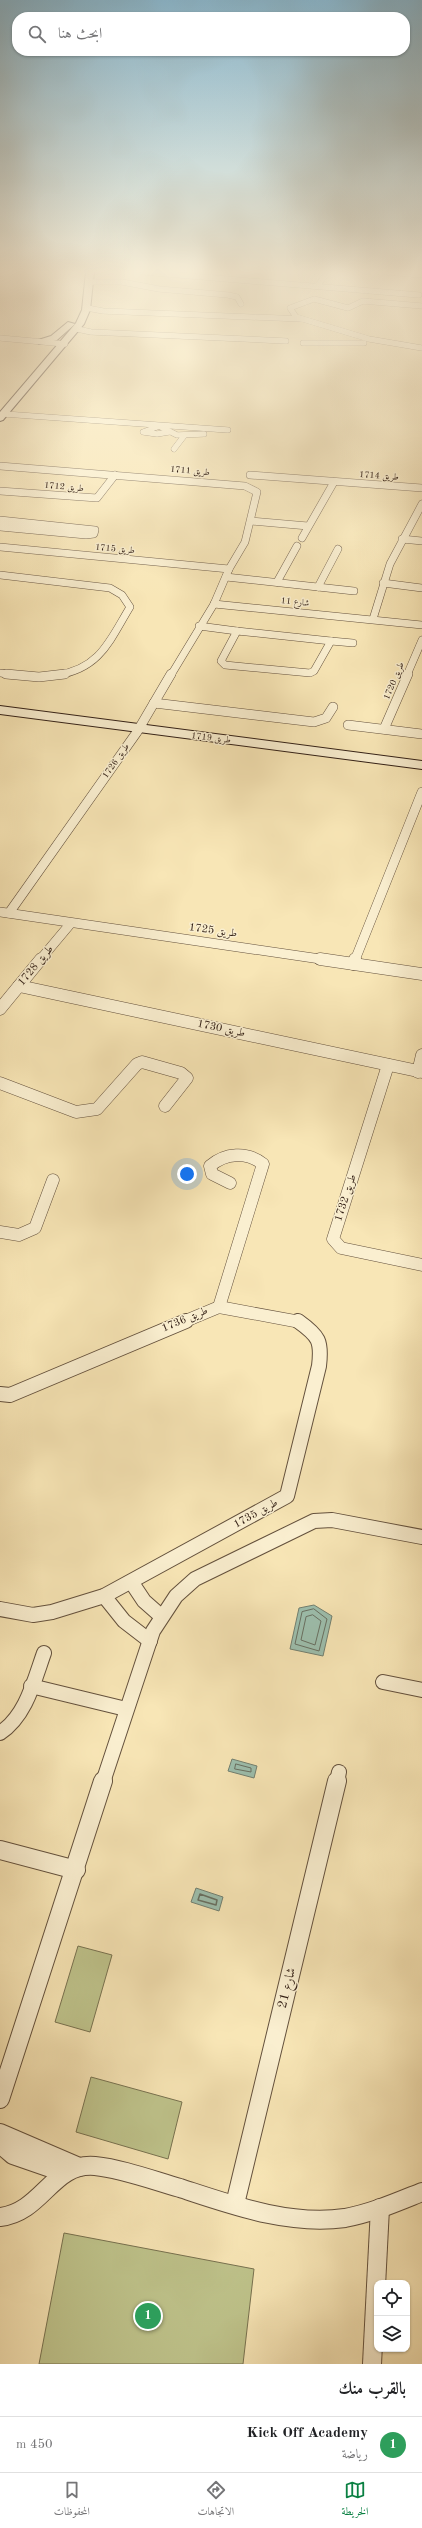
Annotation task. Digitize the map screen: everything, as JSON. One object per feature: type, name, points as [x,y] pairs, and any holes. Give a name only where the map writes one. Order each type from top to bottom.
[{"type":"street","points":[[0,404],[21,382]]},
{"type":"street","points":[[2,416],[29,382]]},
{"type":"street","points":[[2,416],[228,430]]},
{"type":"street","points":[[159,426],[169,432],[184,436],[201,435],[216,430]]},
{"type":"street","points":[[159,426],[143,432],[157,434],[169,432]]},
{"type":"street","points":[[174,449],[184,436]]},
{"type":"street","name":"طريق 1711","points":[[1,467],[115,475],[250,488],[257,492],[245,542],[229,569],[214,604]]},
{"type":"street","name":"طريق 1712","points":[[0,491],[98,498],[115,475]]},
{"type":"street","name":"طريق 1714","points":[[250,475],[422,488]]},
{"type":"street","points":[[302,538],[334,482]]},
{"type":"street","points":[[373,619],[383,583],[402,539],[422,504]]},
{"type":"street","points":[[0,520],[95,530],[94,534],[86,535],[0,527]]},
{"type":"street","points":[[251,521],[308,526]]},
{"type":"street","points":[[402,539],[422,541]]},
{"type":"street","points":[[277,582],[297,546]]},
{"type":"street","name":"طريق 1715","points":[[0,547],[229,569]]},
{"type":"street","points":[[318,587],[338,549]]},
{"type":"street","points":[[0,575],[110,588],[122,595],[130,607],[100,656],[83,667],[69,673],[43,676],[0,673]]},
{"type":"street","points":[[226,577],[354,591]]},
{"type":"street","points":[[383,583],[422,588]]},
{"type":"street","name":"شارع 11","points":[[214,604],[422,625]]},
{"type":"street","name":"طريق 1726","points":[[5,913],[139,728],[199,626],[214,604]]},
{"type":"street","points":[[199,626],[354,643]]},
{"type":"street","points":[[237,630],[221,661],[225,665],[310,673],[314,670],[331,641]]},
{"type":"street","name":"طريق 1720","points":[[384,729],[422,640]]},
{"type":"street","points":[[154,703],[314,722],[326,718],[333,707]]},
{"type":"street","name":"طريق 1719","points":[[0,710],[422,765]]},
{"type":"street","points":[[348,725],[422,734]]},
{"type":"street","points":[[353,964],[422,792]]},
{"type":"street","name":"طريق 1725","points":[[5,913],[422,974]]},
{"type":"street","name":"طريق 1728","points":[[0,1009],[71,923]]},
{"type":"street","name":"طريق 1730","points":[[19,986],[420,1072]]},
{"type":"street","points":[[420,1072],[422,1055]]},
{"type":"street","points":[[0,1083],[76,1112],[87,1112],[97,1109],[104,1103],[137,1064],[148,1062],[181,1073],[186,1078],[165,1106]]},
{"type":"street","name":"طريق 1732","points":[[388,1065],[333,1239],[341,1248],[422,1265]]},
{"type":"street","name":"طريق 1736","points":[[0,1394],[10,1395],[219,1307],[263,1164],[255,1159],[226,1155],[216,1159],[210,1166],[212,1174],[230,1183]]},
{"type":"street","points":[[0,1232],[20,1235],[34,1228],[53,1180]]},
{"type":"street","name":"طريق 1735","points":[[0,1609],[33,1615],[52,1612],[104,1596],[132,1583],[287,1496],[319,1366],[321,1346],[314,1332],[298,1322],[219,1307]]},
{"type":"street","points":[[0,2099],[76,1870],[126,1709],[150,1641],[161,1616],[176,1596],[195,1579],[305,1524],[332,1520],[422,1538]]},
{"type":"street","points":[[132,1583],[144,1601],[161,1616]]},
{"type":"street","points":[[104,1596],[124,1621],[150,1641]]},
{"type":"street","points":[[0,1733],[7,1729],[16,1720],[44,1652]]},
{"type":"street","points":[[383,1682],[422,1690]]},
{"type":"street","points":[[31,1686],[126,1709]]},
{"type":"street","name":"شارع 21","points":[[236,2204],[339,1772]]},
{"type":"street","points":[[0,1850],[76,1870]]},
{"type":"street","points":[[0,2133],[72,2170]]},
{"type":"street","points":[[0,2144],[13,2155],[72,2170],[94,2166],[108,2168],[236,2204],[301,2219],[333,2219],[364,2214],[422,2192]]},
{"type":"street","points":[[0,2218],[20,2214],[32,2206],[72,2170]]},
{"type":"street","points":[[372,2364],[380,2208]]},
{"type":"green space","points":[[78,1946],[112,1955],[90,2032],[55,2022]]},
{"type":"green space","points":[[91,2077],[182,2102],[168,2159],[76,2132]]},
{"type":"green space","points":[[64,2233],[254,2269],[243,2364],[39,2364]]},
{"type":"water","points":[[314,1605],[332,1616],[323,1656],[290,1649],[299,1608]]},
{"type":"water","points":[[232,1759],[257,1766],[254,1778],[228,1771]]},
{"type":"water","points":[[196,1888],[223,1897],[219,1911],[191,1902]]},
{"type":"place","name":"Kick Off Academy","points":[[148,2316]]}]
